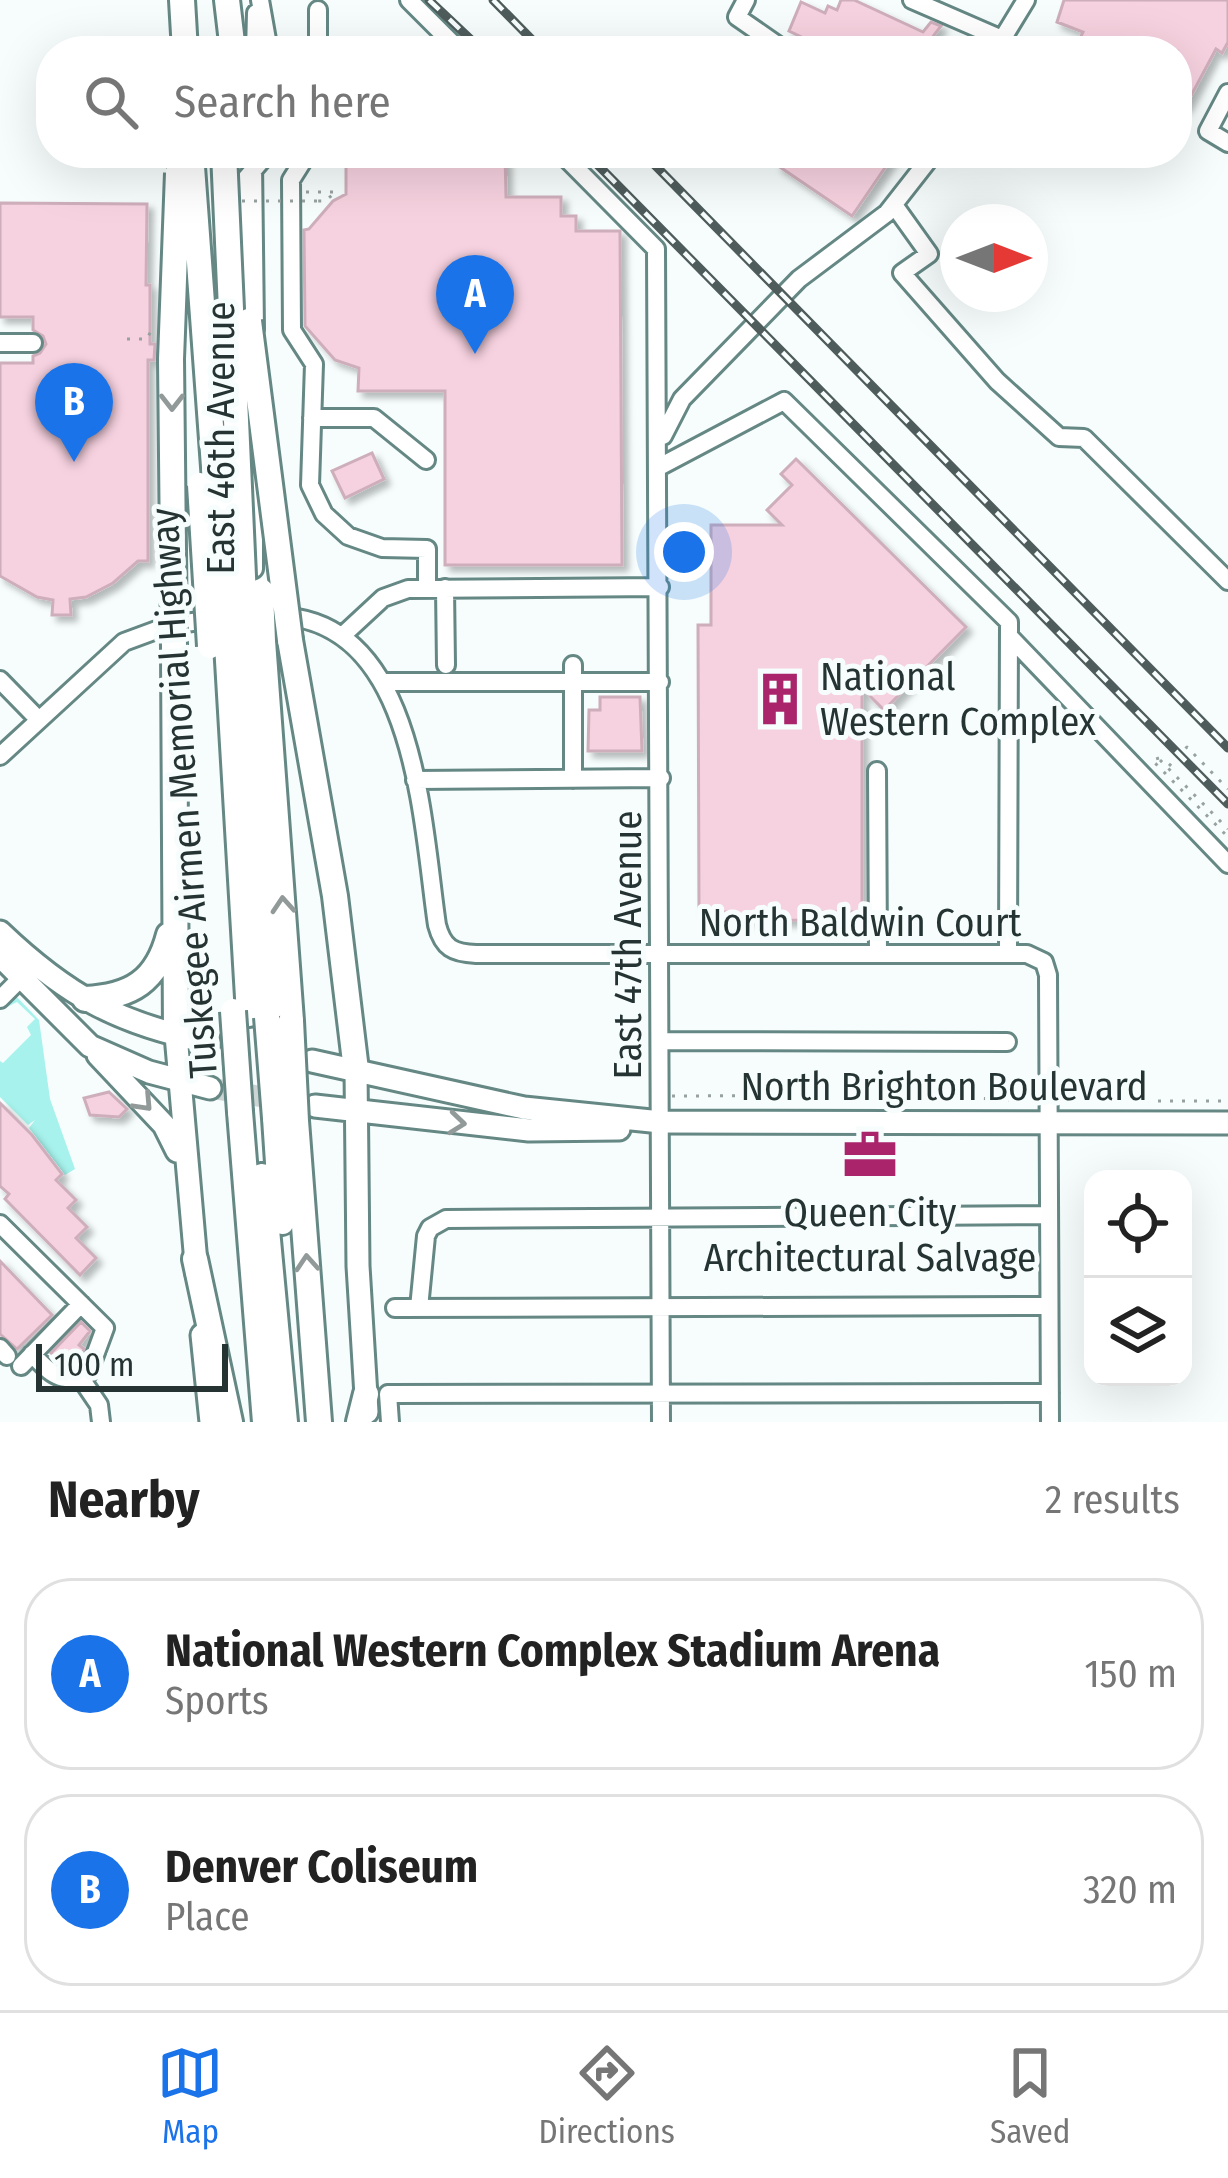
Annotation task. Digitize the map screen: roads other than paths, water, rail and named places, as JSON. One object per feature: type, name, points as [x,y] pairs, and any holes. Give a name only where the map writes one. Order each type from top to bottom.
[{"type":"highway","points":[[169,0],[171,36]]},
{"type":"highway","points":[[182,0],[184,36]]},
{"type":"highway","points":[[213,0],[217,36]]},
{"type":"highway","points":[[227,0],[232,36]]},
{"type":"highway","points":[[235,36],[238,0]]},
{"type":"highway","points":[[176,1035],[171,359],[185,168]]},
{"type":"highway","name":"Tuskegee Airmen Memorial Highway","points":[[187,168],[237,644],[260,1016],[319,1422]]},
{"type":"highway","points":[[224,168],[237,644]]},
{"type":"highway","points":[[249,168],[250,331],[290,640],[335,896],[356,1070]]},
{"type":"highway","name":"Tuskegee Airmen Memorial Highway","points":[[250,331],[237,644],[260,1016],[276,1114],[265,1422]]},
{"type":"highway","points":[[75,992],[125,994],[149,979],[165,951],[174,915]]},
{"type":"highway","points":[[276,1114],[285,1422]]},
{"type":"highway","points":[[276,1114],[299,1422]]},
{"type":"highway","points":[[195,1259],[230,1422]]},
{"type":"highway","points":[[363,1422],[377,1394]]},
{"type":"main road","points":[[0,913],[75,992]]},
{"type":"main road","points":[[0,932],[46,977],[110,1013],[208,1042]]},
{"type":"main road","points":[[0,956],[164,1125],[185,1169]]},
{"type":"main road","points":[[176,1035],[211,1422]]},
{"type":"main road","points":[[90,1046],[178,1081],[211,1088]]},
{"type":"main road","name":"North Brighton Boulevard","points":[[312,1061],[524,1108],[661,1122],[1228,1123]]},
{"type":"main road","points":[[356,1070],[358,1267],[377,1394]]},
{"type":"main road","name":"North Brighton Boulevard","points":[[276,1114],[356,1112],[529,1130],[610,1130],[661,1122]]},
{"type":"street","points":[[256,36],[258,0]]},
{"type":"street","points":[[258,0],[266,36]]},
{"type":"street","points":[[409,0],[445,36]]},
{"type":"street","points":[[746,0],[737,17],[764,36]]},
{"type":"street","points":[[912,0],[982,36]]},
{"type":"street","points":[[1004,36],[1026,0]]},
{"type":"street","points":[[318,10],[318,36]]},
{"type":"street","points":[[1228,93],[1208,131],[1228,142]]},
{"type":"street","name":"East 46th Avenue","points":[[245,616],[254,591],[249,168]]},
{"type":"street","points":[[299,168],[291,180],[292,330],[314,364],[310,485],[324,514],[349,536],[382,548],[427,549],[446,665]]},
{"type":"street","name":"East 47th Avenue","points":[[576,168],[656,248],[661,1217],[670,1306],[661,1422]]},
{"type":"street","points":[[659,467],[663,434],[682,399],[799,279],[894,205],[922,168]]},
{"type":"street","points":[[894,205],[929,254],[902,273],[965,345],[1059,437],[1084,438],[1228,581]]},
{"type":"street","points":[[0,343],[33,343]]},
{"type":"street","points":[[659,467],[784,400],[1009,622],[1007,954]]},
{"type":"street","points":[[312,418],[374,418],[426,460]]},
{"type":"street","points":[[342,636],[388,594],[436,588],[660,586]]},
{"type":"street","points":[[0,756],[107,655],[137,635],[192,621],[245,616],[305,619],[342,636],[382,682],[403,727],[415,780],[661,778]]},
{"type":"street","points":[[1009,636],[1228,864]]},
{"type":"street","points":[[382,682],[573,674],[660,682]]},
{"type":"street","points":[[573,674],[573,779]]},
{"type":"street","points":[[0,680],[39,720]]},
{"type":"street","points":[[877,771],[878,954]]},
{"type":"street","name":"North Baldwin Court","points":[[415,780],[437,925],[443,943],[459,953],[1034,955],[1047,968],[1049,1122]]},
{"type":"street","points":[[0,999],[21,977]]},
{"type":"street","points":[[662,1041],[1007,1042]]},
{"type":"street","points":[[1049,1122],[1050,1422]]},
{"type":"street","points":[[418,1308],[426,1237],[436,1223],[460,1218],[1049,1215]]},
{"type":"street","points":[[0,1224],[81,1304],[105,1328],[88,1374],[71,1381],[15,1356],[81,1304]]},
{"type":"street","points":[[395,1308],[1049,1306]]},
{"type":"street","points":[[80,1377],[99,1405],[101,1422]]},
{"type":"street","points":[[390,1422],[377,1394],[1050,1393]]},
{"type":"tunnel","points":[[210,1088],[287,1101]]},
{"type":"railway","points":[[429,0],[467,36]]},
{"type":"railway","points":[[493,0],[528,36]]},
{"type":"railway","points":[[601,168],[1228,804]]},
{"type":"railway","points":[[658,168],[1228,748]]},
{"type":"place","name":"National Western Complex Stadium Arena","points":[[475,354]]},
{"type":"place","name":"Denver Coliseum","points":[[74,462]]},
{"type":"place","name":"National Western Complex","points":[[780,699]]},
{"type":"place","name":"Queen City Architectural Salvage","points":[[870,1155]]}]
